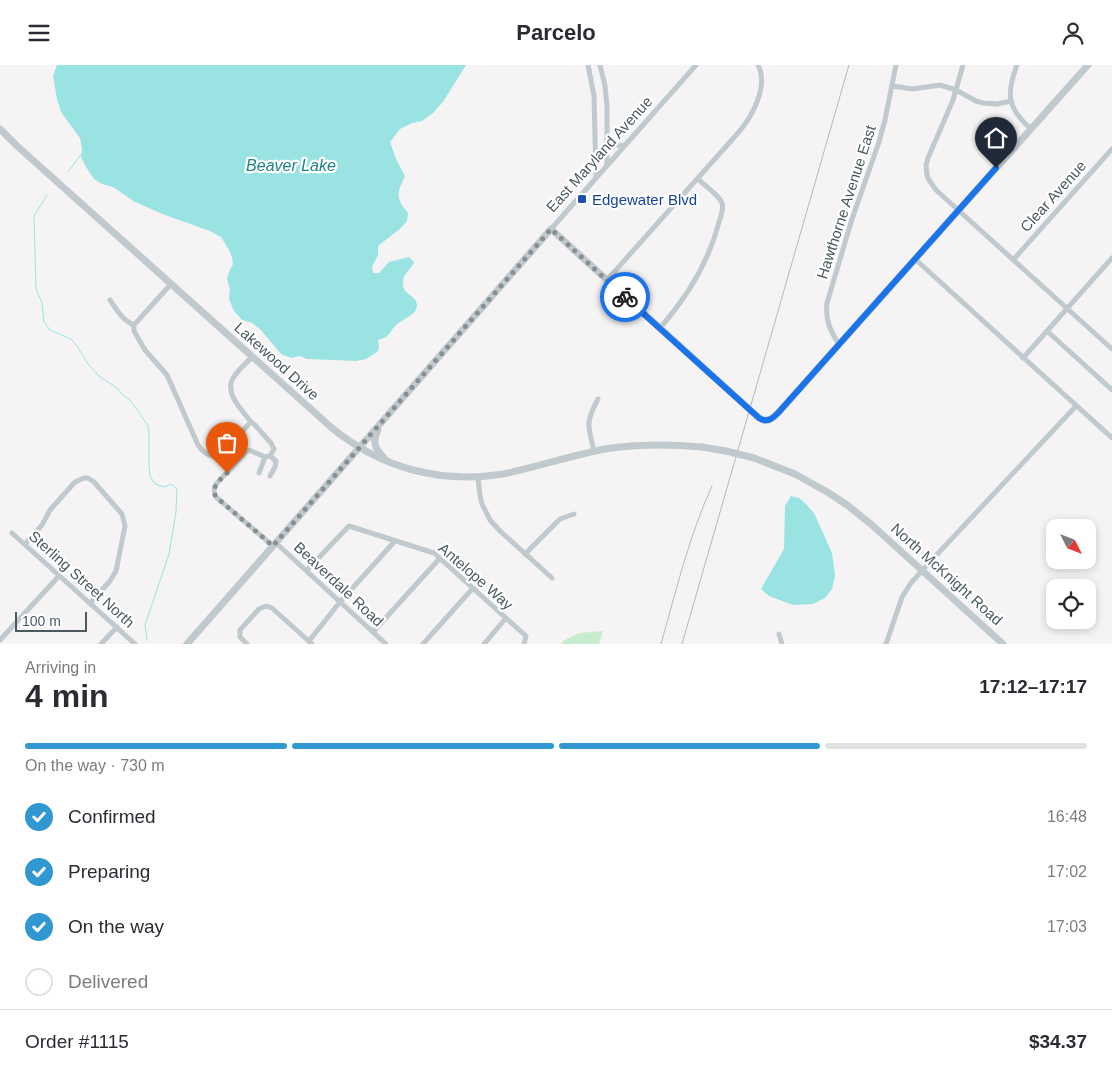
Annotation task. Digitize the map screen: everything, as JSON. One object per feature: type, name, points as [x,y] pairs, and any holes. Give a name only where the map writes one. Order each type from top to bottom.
[{"type":"street","points":[[588,65],[594,95],[596,178]]},
{"type":"street","points":[[600,65],[607,106],[607,165]]},
{"type":"street","name":"East Maryland Avenue","points":[[187,644],[696,65]]},
{"type":"street","points":[[607,280],[741,130],[753,110],[760,90],[762,78],[758,65]]},
{"type":"street","name":"Hawthorne Avenue East","points":[[839,344],[829,326],[827,303],[852,219],[881,135],[896,65]]},
{"type":"street","points":[[963,65],[956,90],[928,158],[926,170],[932,186],[1112,349]]},
{"type":"street","points":[[1017,65],[1011,85],[1011,101],[1016,114],[1031,129]]},
{"type":"street","points":[[551,229],[759,418],[768,421],[778,413],[1088,65]]},
{"type":"street","points":[[892,86],[913,89],[940,85],[956,90],[983,103],[997,104],[1011,101]]},
{"type":"street","name":"Lakewood Drive","points":[[0,129],[332,428],[359,448],[388,462],[419,473],[478,477],[519,470],[594,451],[628,446],[668,444],[702,447],[754,458],[782,468],[812,483],[872,525]]},
{"type":"street","points":[[606,138],[618,147],[625,145]]},
{"type":"street","name":"Clear Avenue","points":[[1013,260],[1112,149]]},
{"type":"street","points":[[660,328],[679,304],[699,273],[712,244],[722,212],[723,206],[720,199],[698,179]]},
{"type":"street","points":[[1024,358],[1112,258]]},
{"type":"street","points":[[915,259],[1112,438]]},
{"type":"street","points":[[171,284],[134,325],[134,331],[145,350],[167,375],[198,445],[208,455],[216,456],[224,453],[251,422]]},
{"type":"street","points":[[110,300],[124,319],[134,325]]},
{"type":"street","points":[[1047,331],[1112,390]]},
{"type":"street","points":[[252,357],[236,373],[230,385],[237,403],[274,449],[260,473]]},
{"type":"street","points":[[594,451],[589,429],[589,418],[598,399]]},
{"type":"street","points":[[886,644],[906,589],[1076,406]]},
{"type":"street","points":[[384,420],[376,435],[375,445],[388,462]]},
{"type":"street","name":"Beaverdale Road","points":[[268,457],[249,450],[246,452],[217,483],[213,489],[216,497],[306,570],[386,644]]},
{"type":"street","points":[[268,457],[276,461],[270,476]]},
{"type":"street","points":[[478,477],[482,504],[490,520],[552,578]]},
{"type":"street","points":[[25,544],[42,525],[50,510],[75,482],[84,478],[94,481],[122,514],[126,526],[116,571],[110,581],[90,603]]},
{"type":"street","points":[[525,554],[560,519],[574,514]]},
{"type":"street","name":"North McKnight Road","points":[[872,525],[1004,644]]},
{"type":"street","name":"Antelope Way","points":[[306,570],[349,526],[434,553],[526,636],[524,644]]},
{"type":"street","name":"Sterling Street North","points":[[12,533],[135,644]]},
{"type":"street","points":[[247,644],[240,637],[240,630],[260,608],[266,606],[272,608],[310,643],[340,602],[395,541]]},
{"type":"street","points":[[373,632],[440,558]]},
{"type":"street","points":[[0,640],[59,576]]},
{"type":"street","points":[[423,644],[473,588]]},
{"type":"street","points":[[484,644],[506,618]]},
{"type":"street","points":[[102,644],[116,627]]},
{"type":"street","points":[[779,634],[782,644]]},
{"type":"green space","points":[[603,631],[599,644],[562,644],[563,641],[579,633]]},
{"type":"water","name":"Beaver Lake","points":[[57,65],[466,65],[443,102],[433,113],[422,121],[412,123],[400,129],[390,142],[405,176],[400,187],[399,199],[408,213],[407,221],[378,246],[378,255],[372,267],[373,273],[379,273],[389,262],[409,257],[414,262],[404,276],[403,286],[404,290],[416,301],[417,308],[415,311],[396,325],[388,336],[378,340],[378,351],[366,359],[356,361],[307,359],[300,356],[291,358],[281,354],[260,329],[252,323],[242,320],[234,311],[229,299],[230,289],[227,279],[233,264],[232,257],[221,237],[135,202],[113,187],[102,184],[94,179],[81,157],[80,138],[61,112],[53,76]]},
{"type":"water","points":[[791,496],[799,498],[814,513],[832,553],[835,575],[832,589],[825,598],[813,604],[793,605],[769,596],[761,589],[784,549],[785,506]]},
{"type":"waterway","points":[[68,172],[82,153]]},
{"type":"waterway","points":[[47,195],[34,216],[36,289],[42,303],[44,322],[50,330],[71,339],[88,364],[99,376],[117,388],[130,400],[148,426],[150,476],[155,484],[164,487],[171,484],[177,489],[176,512],[169,554],[145,625],[147,640]]},
{"type":"railway","points":[[682,644],[849,65]]},
{"type":"railway","points":[[661,644],[690,544],[712,486]]},
{"type":"way so far","points":[[227,473],[213,489],[216,497],[273,546],[551,229],[625,297]]},
{"type":"place","name":"Edgewater Blvd","points":[[582,199]]},
{"type":"route","points":[[625,297],[759,418],[768,421],[778,413],[996,168]]}]
